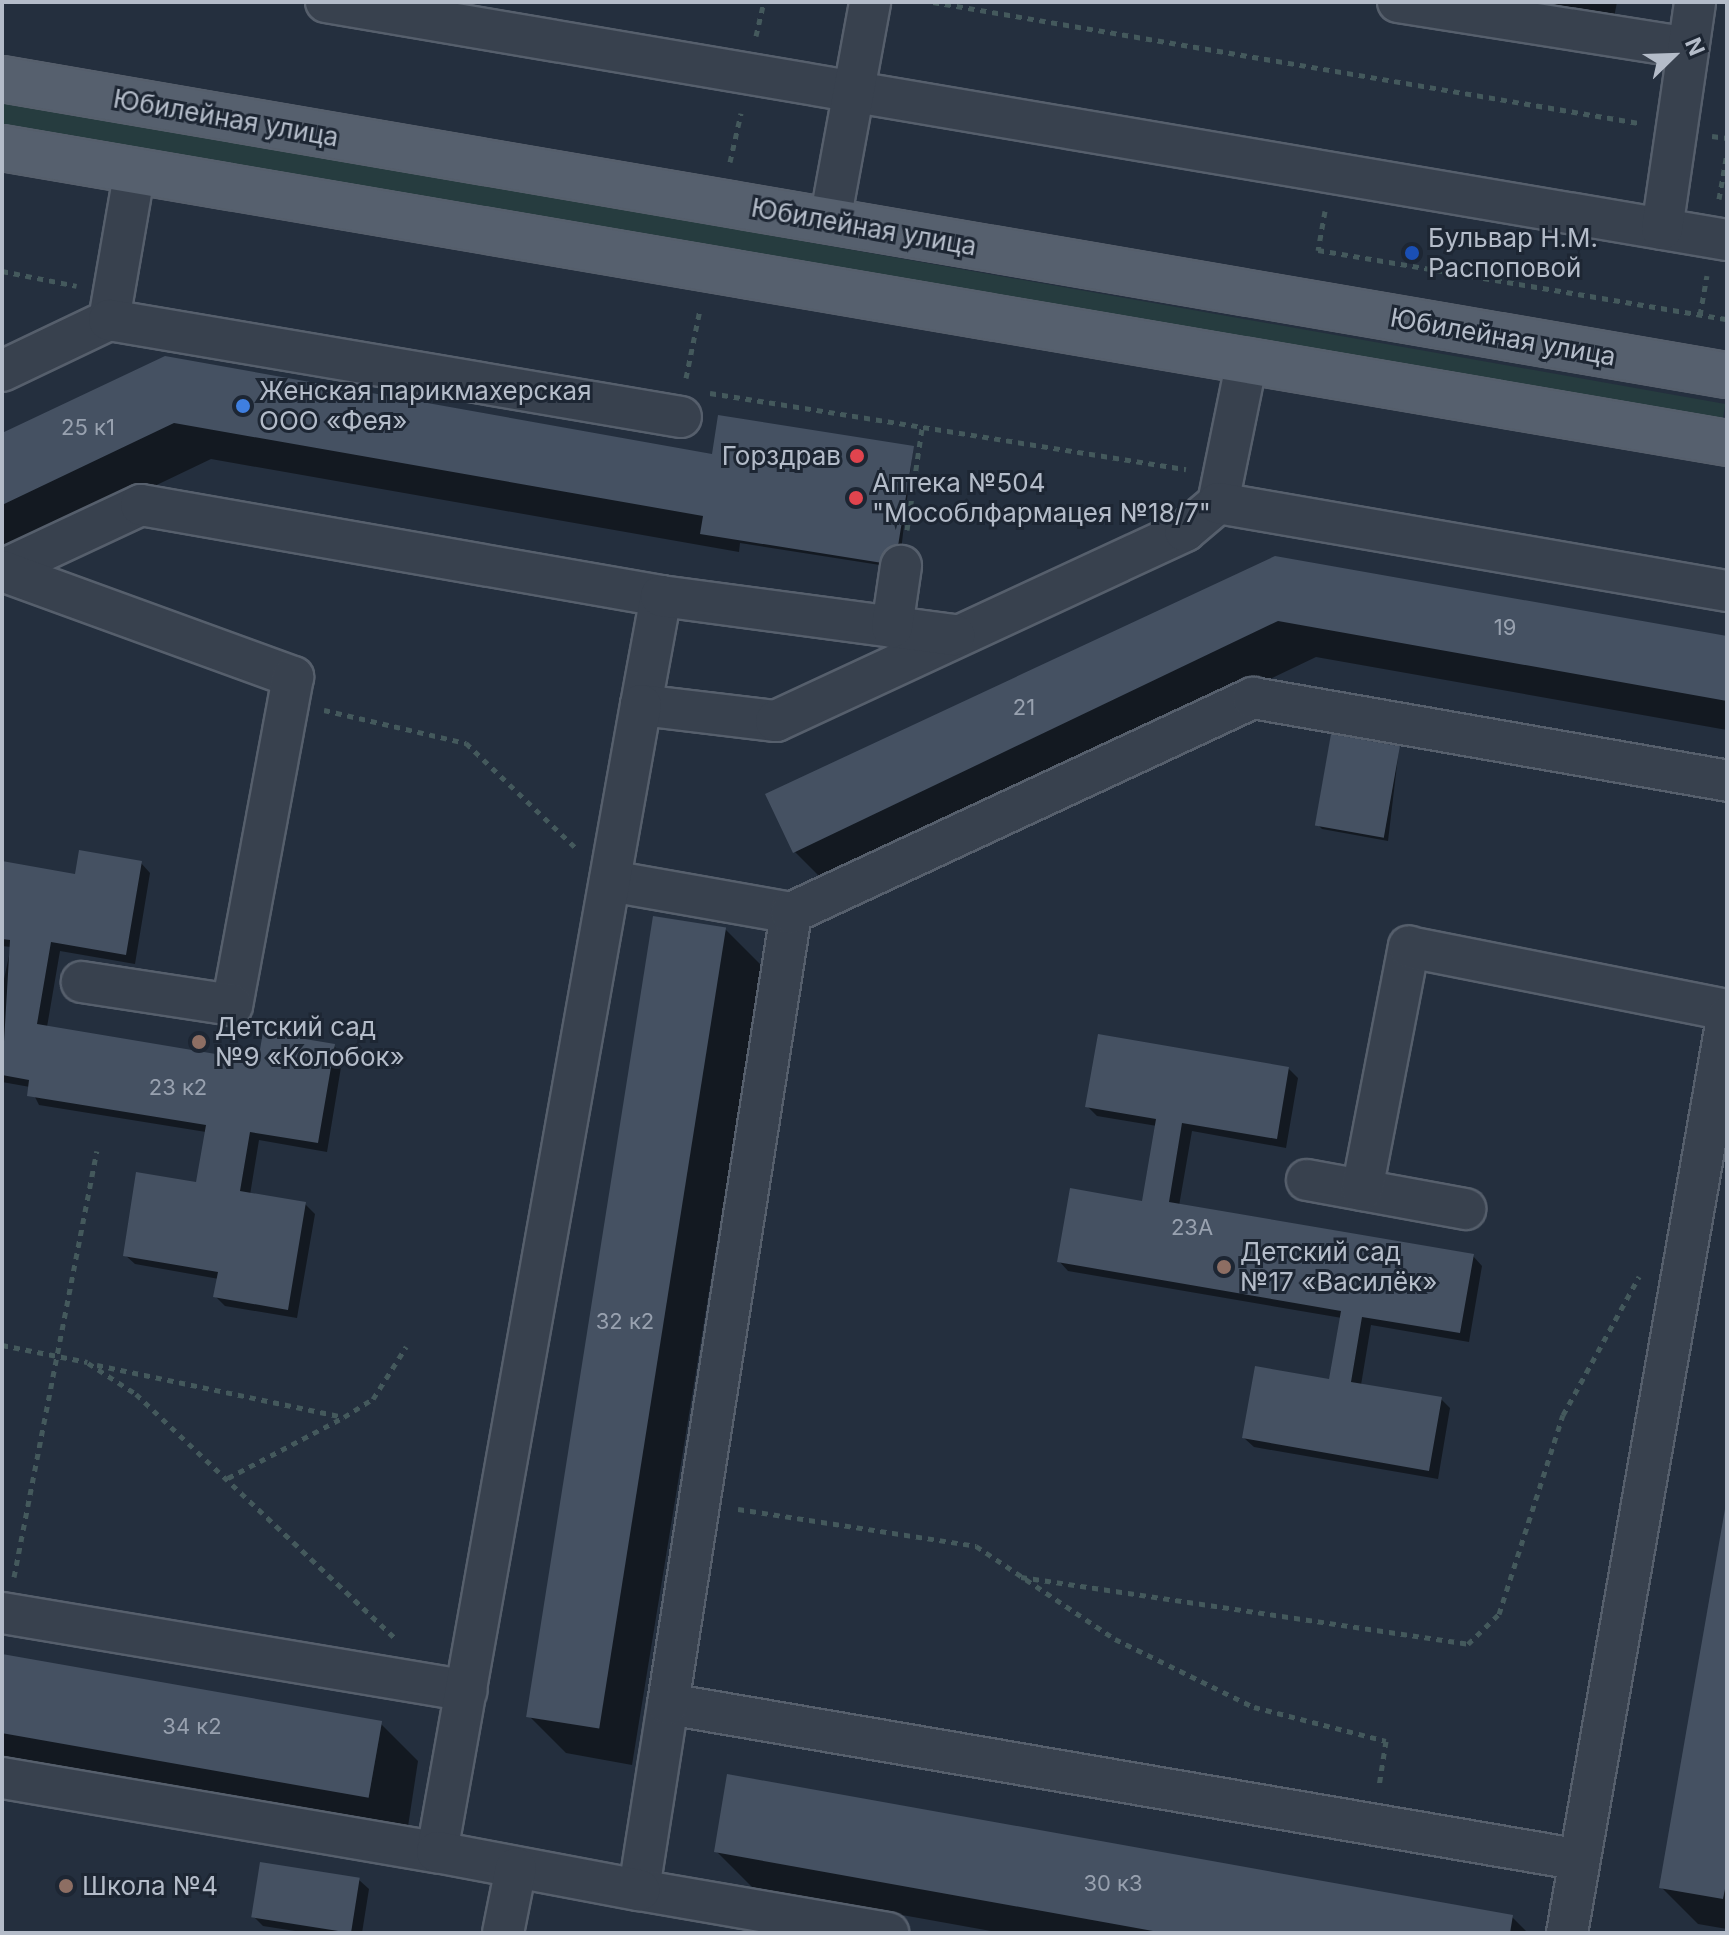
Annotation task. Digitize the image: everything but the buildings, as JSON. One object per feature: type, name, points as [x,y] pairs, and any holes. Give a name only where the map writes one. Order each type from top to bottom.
[{"type":"main road","name":"Юбилейная улица","points":[[2,79],[1727,375]]},
{"type":"main road","points":[[2,148],[1727,443]]},
{"type":"lane","points":[[326,2],[854,87],[1727,240]]},
{"type":"lane","points":[[830,221],[870,2]]},
{"type":"lane","points":[[1398,2],[1687,48]]},
{"type":"lane","points":[[1662,229],[1673,129],[1695,2]]},
{"type":"lane","points":[[112,306],[135,170]]},
{"type":"lane","points":[[2,371],[112,306],[688,399]]},
{"type":"lane","points":[[641,705],[776,721],[954,635],[1185,531],[1221,489],[1247,360]]},
{"type":"lane","points":[[1221,489],[1727,591]]},
{"type":"lane","points":[[2,570],[141,505],[661,596],[954,635]]},
{"type":"lane","points":[[892,627],[901,566]]},
{"type":"lane","points":[[2,570],[293,677],[232,1005],[82,982]]},
{"type":"lane","points":[[437,1852],[661,596]]},
{"type":"lane","points":[[610,881],[791,913],[1253,698],[1727,781]]},
{"type":"lane","points":[[639,1890],[702,1503],[791,913]]},
{"type":"lane","points":[[1362,1190],[1409,947],[1727,1010]]},
{"type":"lane","points":[[1567,1933],[1575,1859],[1727,1018]]},
{"type":"lane","points":[[1307,1180],[1465,1209]]},
{"type":"lane","points":[[5,1613],[466,1691]]},
{"type":"lane","points":[[668,1704],[1575,1859]]},
{"type":"lane","points":[[2,1778],[888,1933]]},
{"type":"lane","points":[[503,1933],[516,1868]]},
{"type":"path","points":[[933,2],[1727,138]]},
{"type":"path","points":[[1332,171],[1318,250],[1727,319]]},
{"type":"path","points":[[2,271],[112,306]]},
{"type":"path","points":[[702,300],[688,399],[922,428],[1221,489]]},
{"type":"path","points":[[901,566],[922,428]]},
{"type":"path","points":[[288,703],[466,743],[610,881]]},
{"type":"path","points":[[5,1613],[97,1151]]},
{"type":"path","points":[[1021,1577],[1468,1644],[1499,1614],[1563,1415],[1641,1274]]},
{"type":"path","points":[[2,1345],[344,1417]]},
{"type":"path","points":[[228,1478],[373,1399],[406,1347]]},
{"type":"path","points":[[88,1363],[116,1377],[228,1478],[418,1660],[425,1684]]},
{"type":"path","points":[[702,1503],[976,1546],[1115,1639],[1254,1707],[1386,1741],[1373,1824]]},
{"type":"green space","points":[[2,100],[1725,404],[1721,429],[2,126]]},
{"type":"place","name":"Бульвар Н.М. Распоповой","points":[[1412,253]]},
{"type":"place","name":"Женская парикмахерская ООО «Фея»","points":[[243,406]]},
{"type":"place","name":"Горздрав","points":[[857,456]]},
{"type":"place","name":"Аптека №504 \"Мособлфармацея №18/7\"","points":[[856,498]]},
{"type":"place","name":"Детский сад №9 «Колобок»","points":[[199,1042]]},
{"type":"place","name":"Детский сад №17 «Василёк»","points":[[1224,1267]]},
{"type":"place","name":"Школа №4","points":[[66,1886]]}]
